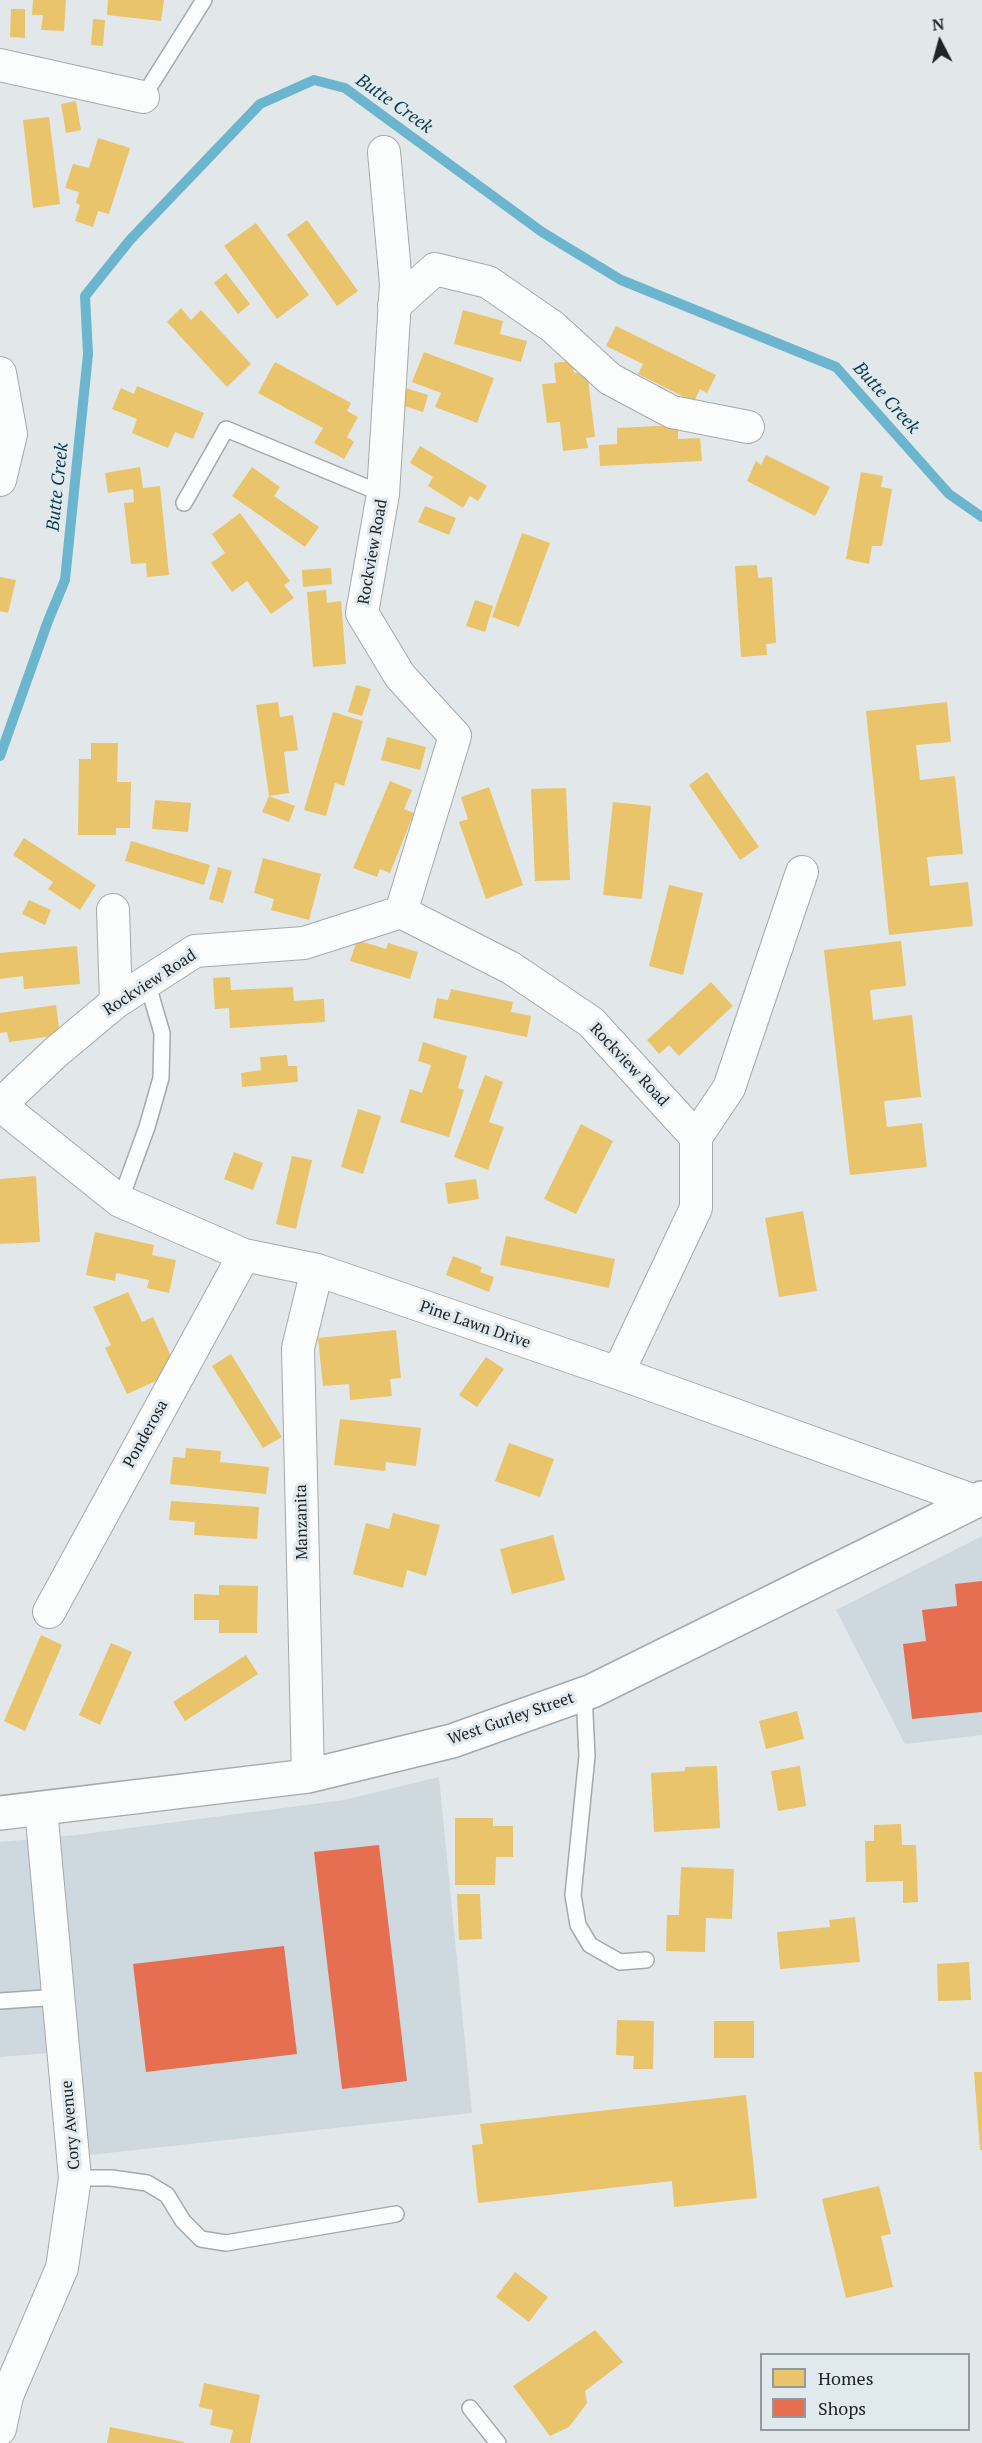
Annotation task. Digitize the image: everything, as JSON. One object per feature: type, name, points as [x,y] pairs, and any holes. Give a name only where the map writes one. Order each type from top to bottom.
[{"type":"main road","name":"West Gurley Street","points":[[0,1813],[308,1776],[452,1742],[584,1694],[978,1499]]},
{"type":"street","points":[[0,65],[143,98]]},
{"type":"street","name":"Rockview Road","points":[[384,152],[396,284],[383,494],[362,613],[400,676],[455,736],[400,912]]},
{"type":"street","points":[[394,306],[435,269],[488,282],[553,327],[610,379],[672,412],[748,427]]},
{"type":"street","points":[[0,373],[11,434],[0,480]]},
{"type":"street","points":[[618,1373],[696,1208],[696,1137],[729,1088],[802,872]]},
{"type":"street","points":[[113,910],[116,1002]]},
{"type":"street","name":"Rockview Road","points":[[0,1105],[56,1052],[116,1002],[195,951],[304,943],[400,912],[511,968],[591,1022],[696,1137]]},
{"type":"street","name":"Pine Lawn Drive","points":[[0,1105],[120,1201],[244,1255],[317,1270],[978,1499]]},
{"type":"street","name":"Ponderosa","points":[[49,1612],[244,1255]]},
{"type":"street","name":"Manzanita","points":[[308,1776],[298,1348],[317,1270]]},
{"type":"street","name":"Cory Avenue","points":[[0,2429],[7,2396],[62,2268],[75,2178],[41,1809]]},
{"type":"lane","points":[[143,98],[204,0]]},
{"type":"lane","points":[[184,503],[226,429],[383,494]]},
{"type":"lane","points":[[120,1201],[147,1127],[161,1078],[162,1033],[147,982]]},
{"type":"lane","points":[[584,1694],[587,1756],[573,1894],[578,1925],[590,1945],[620,1962],[646,1960]]},
{"type":"lane","points":[[0,2001],[59,1997]]},
{"type":"lane","points":[[75,2178],[111,2178],[147,2183],[167,2195],[183,2221],[201,2239],[226,2242],[396,2214]]},
{"type":"lane","points":[[470,2408],[498,2443]]},
{"type":"shaded area","points":[[982,1536],[982,1735],[905,1744],[836,1610]]},
{"type":"shaded area","points":[[439,1777],[472,2113],[62,2158],[50,2053],[0,2057],[0,1842],[76,1835],[344,1800]]},
{"type":"building: Homes","points":[[33,0],[66,0],[64,31],[41,30],[43,15],[32,15]]},
{"type":"building: Homes","points":[[108,0],[164,0],[161,21],[107,15]]},
{"type":"building: Homes","points":[[11,9],[25,9],[25,38],[10,37]]},
{"type":"building: Homes","points":[[93,19],[105,20],[103,46],[91,45]]},
{"type":"building: Homes","points":[[76,101],[81,130],[66,133],[61,104]]},
{"type":"building: Homes","points":[[49,117],[60,204],[33,208],[23,120]]},
{"type":"building: Homes","points":[[98,138],[130,148],[109,214],[98,211],[93,227],[75,221],[80,205],[76,203],[79,192],[65,188],[73,164],[89,168]]},
{"type":"building: Homes","points":[[307,220],[358,291],[337,306],[287,235]]},
{"type":"building: Homes","points":[[256,223],[309,295],[277,319],[224,246]]},
{"type":"building: Homes","points":[[226,273],[250,304],[238,314],[214,283]]},
{"type":"building: Homes","points":[[181,308],[191,320],[201,310],[251,364],[227,387],[167,322]]},
{"type":"building: Homes","points":[[463,310],[503,321],[500,334],[527,341],[521,362],[454,344]]},
{"type":"building: Homes","points":[[616,326],[716,375],[707,393],[700,389],[694,402],[638,374],[643,364],[606,346]]},
{"type":"building: Homes","points":[[424,352],[494,378],[477,423],[435,407],[441,393],[412,382]]},
{"type":"building: Homes","points":[[572,361],[574,373],[587,371],[595,437],[586,438],[588,448],[563,451],[560,422],[547,423],[542,384],[556,383],[554,363]]},
{"type":"building: Homes","points":[[275,362],[351,403],[347,411],[358,417],[347,437],[354,442],[344,459],[314,443],[323,428],[258,393]]},
{"type":"building: Homes","points":[[137,386],[204,413],[193,439],[175,432],[168,448],[132,433],[137,419],[112,409],[121,388],[134,394]]},
{"type":"building: Homes","points":[[403,387],[428,395],[423,412],[398,404]]},
{"type":"building: Homes","points":[[678,425],[678,439],[700,438],[702,461],[600,466],[599,445],[617,444],[617,428]]},
{"type":"building: Homes","points":[[420,446],[487,486],[478,501],[470,496],[463,508],[428,486],[433,477],[410,463]]},
{"type":"building: Homes","points":[[766,455],[830,487],[815,516],[747,481],[756,461],[761,465]]},
{"type":"building: Homes","points":[[140,467],[143,488],[160,486],[169,575],[147,577],[146,563],[131,564],[124,503],[134,502],[133,489],[108,493],[105,473]]},
{"type":"building: Homes","points":[[252,467],[280,487],[274,496],[319,527],[305,547],[232,496]]},
{"type":"building: Homes","points":[[861,472],[883,476],[881,487],[892,489],[882,546],[872,546],[869,564],[846,559]]},
{"type":"building: Homes","points":[[425,506],[456,518],[449,535],[418,522]]},
{"type":"building: Homes","points":[[240,513],[290,581],[284,585],[294,598],[271,614],[247,581],[232,592],[211,563],[225,553],[212,534]]},
{"type":"building: Homes","points":[[522,533],[550,543],[519,627],[492,617]]},
{"type":"building: Homes","points":[[757,565],[758,578],[772,577],[776,643],[766,644],[767,655],[741,657],[735,566]]},
{"type":"building: Homes","points":[[331,568],[332,584],[303,587],[302,570]]},
{"type":"building: Homes","points":[[0,577],[16,580],[8,613],[0,611]]},
{"type":"building: Homes","points":[[326,590],[327,603],[341,601],[346,664],[313,667],[307,592]]},
{"type":"building: Homes","points":[[475,600],[493,606],[485,632],[466,626]]},
{"type":"building: Homes","points":[[356,685],[371,689],[362,716],[348,712]]},
{"type":"building: Homes","points":[[278,702],[280,717],[293,715],[298,750],[284,752],[289,793],[269,796],[256,705]]},
{"type":"building: Homes","points":[[947,702],[951,742],[916,745],[920,780],[955,776],[963,854],[927,857],[930,886],[968,882],[973,926],[889,935],[866,711]]},
{"type":"building: Homes","points":[[333,712],[363,721],[344,786],[335,783],[326,816],[304,810]]},
{"type":"building: Homes","points":[[387,737],[426,747],[420,770],[381,760]]},
{"type":"building: Homes","points":[[91,743],[118,743],[117,782],[131,782],[130,828],[116,828],[116,835],[78,835],[79,759],[91,759]]},
{"type":"building: Homes","points":[[707,772],[759,847],[740,860],[689,785]]},
{"type":"building: Homes","points":[[390,781],[412,790],[404,809],[414,813],[390,873],[380,869],[377,877],[353,868]]},
{"type":"building: Homes","points":[[489,787],[523,885],[486,899],[459,822],[468,819],[461,797]]},
{"type":"building: Homes","points":[[566,788],[570,880],[535,881],[531,789]]},
{"type":"building: Homes","points":[[269,796],[295,806],[289,822],[262,812]]},
{"type":"building: Homes","points":[[155,800],[191,803],[188,832],[152,829]]},
{"type":"building: Homes","points":[[613,802],[651,806],[642,899],[603,895]]},
{"type":"building: Homes","points":[[24,838],[96,885],[80,910],[48,889],[53,882],[13,855]]},
{"type":"building: Homes","points":[[131,841],[210,865],[204,885],[125,861]]},
{"type":"building: Homes","points":[[263,858],[321,874],[309,920],[271,910],[274,899],[254,893]]},
{"type":"building: Homes","points":[[218,867],[232,871],[223,903],[209,899]]},
{"type":"building: Homes","points":[[669,885],[703,893],[683,975],[649,966]]},
{"type":"building: Homes","points":[[29,900],[51,910],[45,925],[22,914]]},
{"type":"building: Homes","points":[[357,940],[386,949],[388,943],[418,952],[410,979],[350,961]]},
{"type":"building: Homes","points":[[901,941],[906,986],[870,990],[873,1020],[912,1015],[921,1097],[884,1101],[887,1127],[922,1123],[927,1167],[850,1175],[824,950]]},
{"type":"building: Homes","points":[[77,946],[80,984],[24,989],[23,976],[0,979],[0,953]]},
{"type":"building: Homes","points":[[230,977],[231,990],[293,987],[294,1001],[324,999],[325,1022],[230,1028],[229,1008],[215,1009],[213,978]]},
{"type":"building: Homes","points":[[711,982],[733,1006],[679,1056],[669,1045],[659,1054],[647,1040]]},
{"type":"building: Homes","points":[[451,989],[513,1002],[511,1012],[531,1016],[527,1037],[433,1018],[437,998],[448,1000]]},
{"type":"building: Homes","points":[[56,1005],[60,1035],[9,1042],[7,1032],[0,1033],[0,1013]]},
{"type":"building: Homes","points":[[423,1042],[467,1056],[458,1088],[464,1090],[449,1137],[400,1122],[410,1089],[422,1093],[431,1065],[418,1061]]},
{"type":"building: Homes","points":[[287,1055],[288,1066],[297,1066],[298,1082],[242,1087],[241,1073],[261,1070],[260,1057]]},
{"type":"building: Homes","points":[[485,1075],[503,1082],[489,1122],[504,1127],[488,1170],[454,1157]]},
{"type":"building: Homes","points":[[358,1109],[381,1116],[363,1174],[341,1167]]},
{"type":"building: Homes","points":[[581,1124],[613,1141],[576,1214],[544,1199]]},
{"type":"building: Homes","points":[[234,1152],[263,1163],[253,1190],[224,1179]]},
{"type":"building: Homes","points":[[292,1156],[312,1160],[296,1229],[276,1224]]},
{"type":"building: Homes","points":[[36,1176],[40,1242],[0,1244],[0,1179]]},
{"type":"building: Homes","points":[[476,1179],[479,1199],[448,1204],[445,1183]]},
{"type":"building: Homes","points":[[803,1211],[817,1291],[779,1297],[765,1218]]},
{"type":"building: Homes","points":[[95,1232],[154,1245],[152,1255],[176,1260],[169,1293],[147,1288],[149,1280],[116,1273],[115,1281],[86,1275]]},
{"type":"building: Homes","points":[[506,1236],[615,1259],[609,1288],[500,1265]]},
{"type":"building: Homes","points":[[453,1256],[482,1267],[480,1272],[494,1277],[489,1292],[446,1275]]},
{"type":"building: Homes","points":[[128,1292],[142,1322],[153,1317],[178,1371],[127,1394],[105,1348],[111,1345],[93,1307]]},
{"type":"building: Homes","points":[[396,1330],[401,1378],[390,1379],[392,1396],[350,1400],[349,1384],[323,1386],[318,1338]]},
{"type":"building: Homes","points":[[231,1354],[282,1437],[263,1448],[212,1366]]},
{"type":"building: Homes","points":[[486,1357],[504,1369],[477,1407],[459,1395]]},
{"type":"building: Homes","points":[[340,1419],[421,1428],[416,1466],[386,1462],[385,1471],[334,1465]]},
{"type":"building: Homes","points":[[509,1443],[554,1459],[540,1497],[495,1481]]},
{"type":"building: Homes","points":[[186,1448],[221,1451],[220,1462],[269,1467],[266,1494],[170,1484],[173,1457],[185,1458]]},
{"type":"building: Homes","points":[[171,1501],[259,1507],[257,1539],[194,1535],[195,1522],[169,1520]]},
{"type":"building: Homes","points":[[393,1513],[440,1525],[426,1576],[407,1570],[403,1588],[353,1574],[366,1523],[389,1529]]},
{"type":"building: Homes","points":[[553,1535],[565,1580],[512,1594],[500,1549]]},
{"type":"building: Homes","points":[[219,1585],[258,1586],[257,1633],[219,1633],[219,1620],[194,1620],[194,1594],[219,1595]]},
{"type":"building: Homes","points":[[41,1635],[62,1645],[25,1731],[4,1721]]},
{"type":"building: Homes","points":[[111,1643],[132,1652],[100,1725],[79,1715]]},
{"type":"building: Homes","points":[[246,1655],[258,1674],[185,1721],[173,1702]]},
{"type":"building: Homes","points":[[797,1711],[804,1739],[766,1749],[759,1721]]},
{"type":"building: Homes","points":[[717,1766],[720,1828],[654,1832],[651,1773],[685,1771],[685,1767]]},
{"type":"building: Homes","points":[[800,1766],[806,1806],[778,1811],[771,1771]]},
{"type":"building: Homes","points":[[455,1818],[493,1818],[493,1826],[513,1826],[513,1857],[496,1857],[495,1885],[455,1885]]},
{"type":"building: Homes","points":[[901,1824],[902,1845],[916,1845],[918,1902],[903,1903],[903,1881],[866,1882],[865,1841],[874,1841],[874,1825]]},
{"type":"building: Homes","points":[[681,1867],[734,1869],[732,1919],[706,1918],[705,1952],[666,1951],[667,1915],[679,1915]]},
{"type":"building: Homes","points":[[457,1894],[480,1894],[482,1939],[459,1940]]},
{"type":"building: Homes","points":[[855,1917],[860,1962],[780,1969],[777,1932],[830,1927],[829,1920]]},
{"type":"building: Homes","points":[[969,1962],[971,2000],[938,2001],[937,1964]]},
{"type":"building: Homes","points":[[617,2020],[654,2021],[653,2069],[633,2069],[634,2056],[616,2055]]},
{"type":"building: Homes","points":[[714,2021],[754,2021],[754,2058],[714,2058]]},
{"type":"building: Homes","points":[[974,2072],[982,2072],[982,2150],[980,2150]]},
{"type":"building: Homes","points":[[746,2095],[757,2198],[674,2207],[672,2181],[478,2203],[472,2145],[483,2144],[480,2124]]},
{"type":"building: Homes","points":[[879,2186],[891,2234],[881,2236],[893,2287],[846,2298],[822,2199]]},
{"type":"building: Homes","points":[[515,2272],[548,2297],[529,2322],[496,2297]]},
{"type":"building: Homes","points":[[595,2330],[623,2362],[585,2391],[587,2403],[569,2427],[550,2436],[513,2386]]},
{"type":"building: Homes","points":[[204,2383],[260,2395],[250,2443],[230,2443],[233,2430],[210,2425],[213,2410],[199,2407]]},
{"type":"building: Homes","points":[[110,2427],[184,2442],[184,2443],[107,2443]]},
{"type":"building: Shops","points":[[982,1581],[982,1712],[912,1719],[903,1644],[926,1641],[922,1610],[957,1606],[955,1584]]},
{"type":"building: Shops","points":[[379,1845],[407,2081],[342,2089],[314,1852]]},
{"type":"building: Shops","points":[[284,1946],[297,2054],[146,2072],[133,1964]]},
{"type":"waterway","name":"Butte Creek","points":[[0,756],[65,580],[88,354],[85,296],[130,240],[260,104],[314,80],[345,88],[542,232],[621,280],[836,367],[949,494],[982,517]]}]
